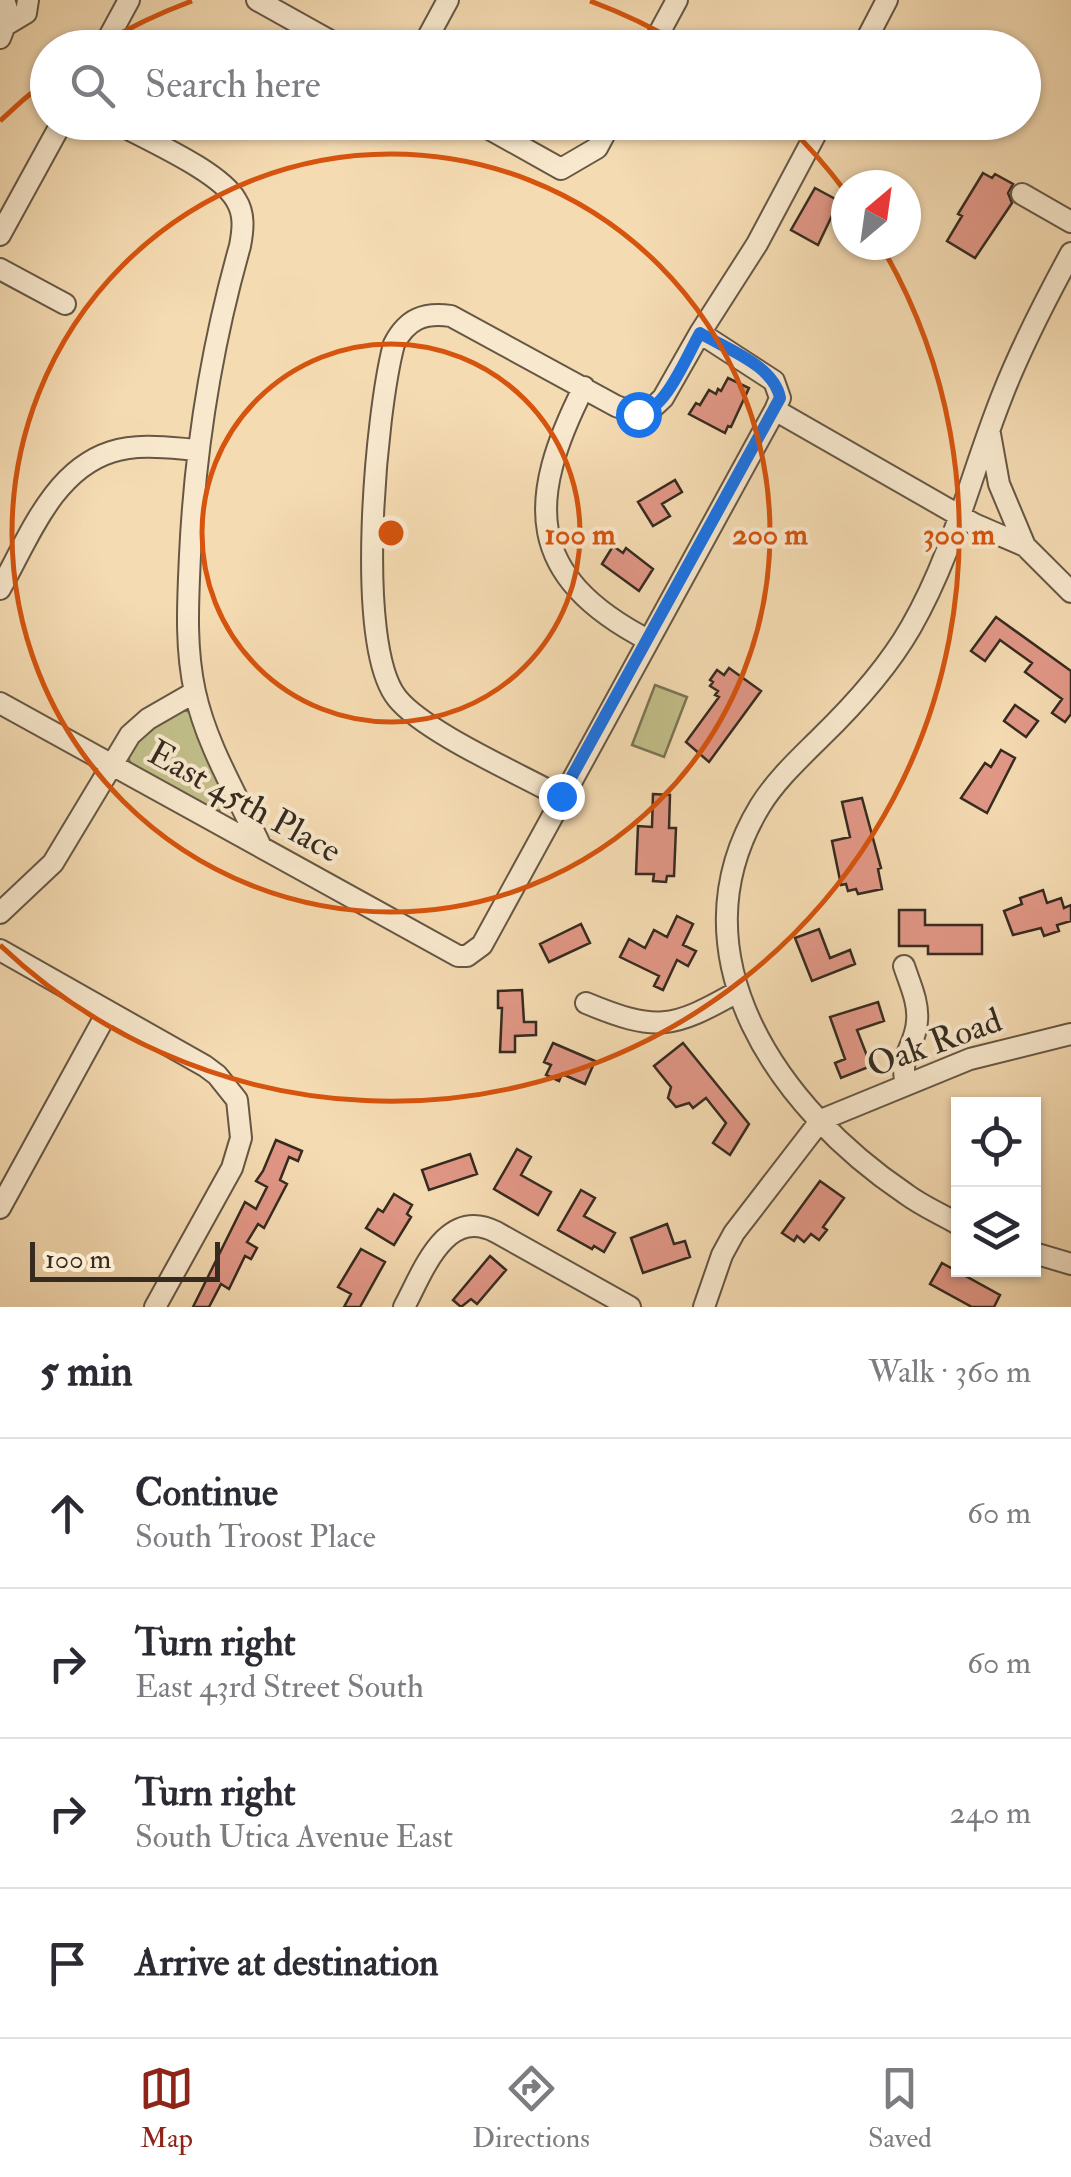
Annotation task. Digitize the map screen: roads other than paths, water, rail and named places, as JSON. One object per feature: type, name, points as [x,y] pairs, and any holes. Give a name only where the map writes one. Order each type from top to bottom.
[{"type":"street","points":[[113,30],[129,0]]},
{"type":"street","points":[[258,0],[311,30]]},
{"type":"street","points":[[432,30],[448,0]]},
{"type":"street","points":[[661,30],[677,0]]},
{"type":"street","points":[[871,30],[887,0]]},
{"type":"street","points":[[0,235],[52,140]]},
{"type":"street","points":[[147,140],[206,173],[231,193],[238,202],[244,228],[209,371],[198,450],[188,643],[194,692],[207,733],[261,847]]},
{"type":"street","points":[[508,140],[561,170],[597,148],[601,140]]},
{"type":"street","points":[[700,333],[774,380],[780,398],[561,796],[424,722],[395,696],[381,659],[370,541],[394,344],[407,325],[427,314],[463,320],[629,412],[647,413],[663,398],[700,333],[757,244],[812,140]]},
{"type":"street","points":[[1022,194],[1071,222]]},
{"type":"street","points":[[951,1220],[906,1195],[821,1120],[771,1062],[756,1038],[737,992],[727,933],[728,904],[740,851],[776,784],[854,704],[889,661],[931,589],[961,516],[1002,395],[1071,253]]},
{"type":"street","points":[[0,270],[65,304]]},
{"type":"street","points":[[584,386],[555,451],[548,482],[548,533],[563,574],[580,595],[605,616],[648,640]]},
{"type":"street","points":[[774,410],[961,516],[1025,546],[1071,592]]},
{"type":"street","points":[[990,432],[999,484],[1025,546]]},
{"type":"street","points":[[0,589],[52,498],[80,469],[111,452],[126,449],[198,450]]},
{"type":"street","points":[[0,914],[54,863],[130,735],[148,718],[194,692]]},
{"type":"street","name":"East 45th Place","points":[[0,703],[458,956],[475,952],[482,945],[561,796]]},
{"type":"street","points":[[0,950],[204,1066],[217,1075],[237,1100],[242,1138],[232,1168],[155,1307]]},
{"type":"street","points":[[904,966],[918,1022],[902,1068],[906,1083]]},
{"type":"street","points":[[586,1004],[630,1020],[663,1024],[685,1020],[737,992]]},
{"type":"street","points":[[0,1208],[108,1011]]},
{"type":"street","name":"Oak Road","points":[[821,1120],[970,1058],[1071,1034]]},
{"type":"street","points":[[704,1307],[722,1254],[734,1233],[821,1120]]},
{"type":"street","points":[[404,1307],[440,1243],[463,1227],[487,1228],[622,1305]]},
{"type":"street","points":[[1041,1254],[1071,1264]]}]
